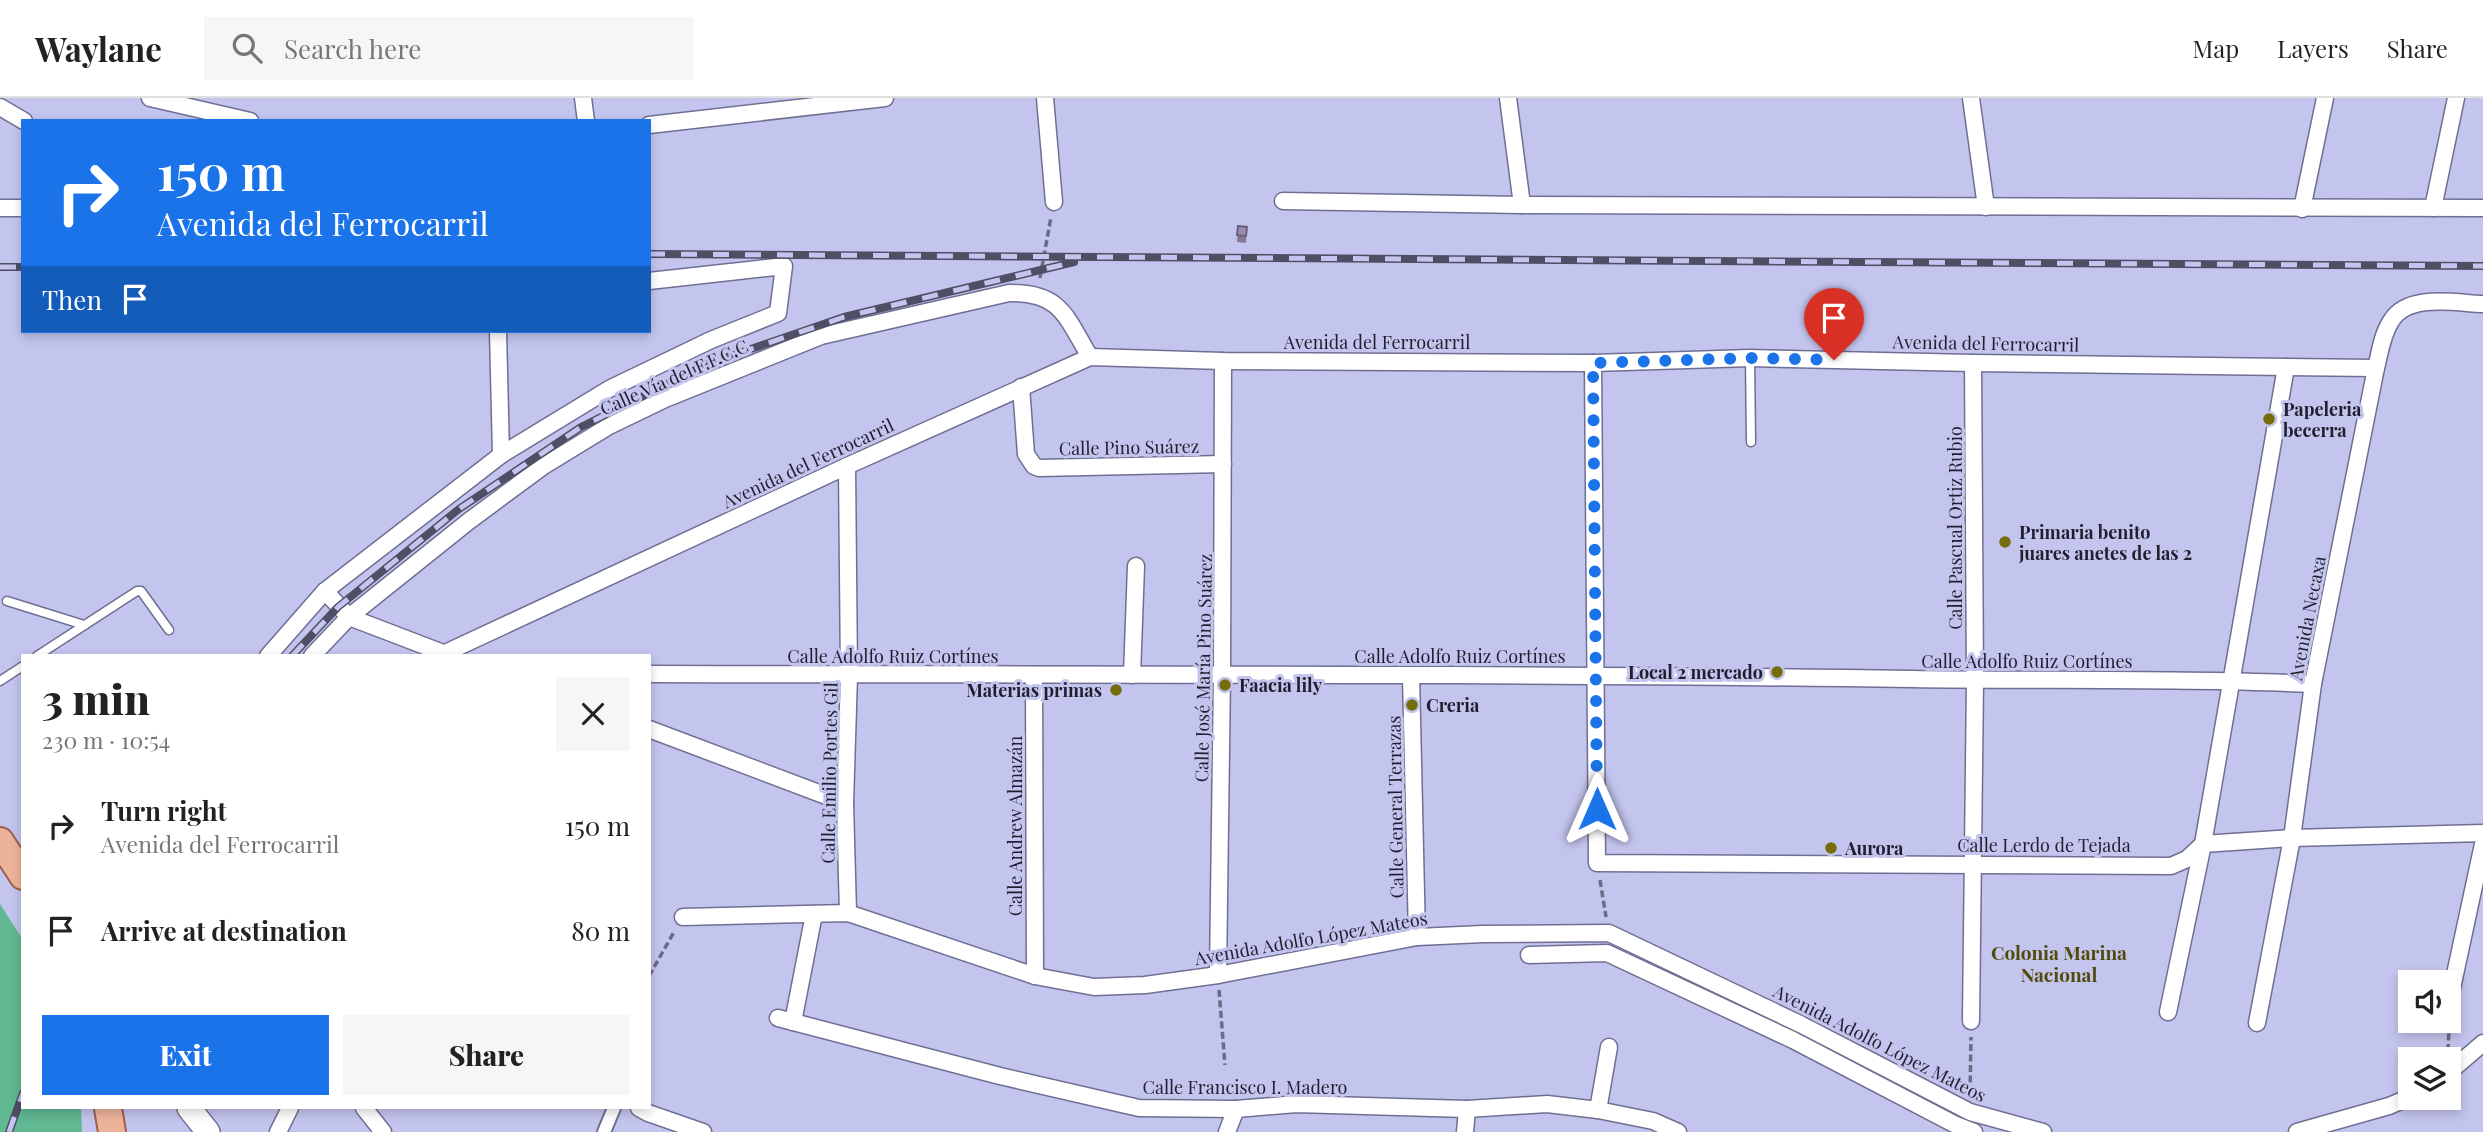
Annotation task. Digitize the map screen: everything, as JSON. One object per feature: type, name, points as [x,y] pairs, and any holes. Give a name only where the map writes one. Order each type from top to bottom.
[{"type":"main road","points":[[0,841],[21,873]]},
{"type":"main road","points":[[108,1109],[112,1132]]},
{"type":"main road","points":[[190,1109],[208,1132]]},
{"type":"street","points":[[150,98],[241,119]]},
{"type":"street","points":[[583,98],[586,119]]},
{"type":"street","points":[[651,125],[885,98]]},
{"type":"street","points":[[1045,98],[1054,202]]},
{"type":"street","points":[[1508,98],[1522,205]]},
{"type":"street","points":[[1971,98],[1986,206]]},
{"type":"street","points":[[2302,209],[2325,98]]},
{"type":"street","points":[[2433,208],[2456,98]]},
{"type":"street","points":[[0,107],[21,119]]},
{"type":"street","points":[[1283,201],[1522,205],[2483,208]]},
{"type":"street","points":[[0,208],[21,208]]},
{"type":"street","name":"Calle Vía del F.F.C.C","points":[[270,654],[325,592],[501,455],[609,389],[711,340],[778,313],[783,265],[651,281]]},
{"type":"street","name":"Calle Vía del F.F.C.C","points":[[314,654],[349,617],[468,521],[542,467],[609,426],[665,399],[821,336],[1009,293],[1037,294]]},
{"type":"street","points":[[1037,294],[1056,306],[1090,357]]},
{"type":"street","name":"Avenida Necaxa","points":[[2256,1023],[2292,838],[2313,684],[2376,368],[2386,331],[2400,310],[2413,304],[2483,304]]},
{"type":"street","points":[[498,333],[501,455]]},
{"type":"street","name":"Avenida del Ferrocarril","points":[[449,654],[847,466],[1090,357],[1223,361],[1593,363],[1750,358],[2376,368]]},
{"type":"street","name":"Calle José María Pino Suárez","points":[[1218,975],[1223,361]]},
{"type":"street","points":[[1593,363],[1597,863]]},
{"type":"street","name":"Calle Pascual Ortiz Rubio","points":[[1971,1021],[1975,680],[1973,363]]},
{"type":"street","points":[[2168,1012],[2203,844],[2286,367]]},
{"type":"street","name":"Calle Pino Suárez","points":[[1021,387],[1026,454],[1034,466],[1039,468],[1223,464]]},
{"type":"street","name":"Calle Emilio Portes Gil","points":[[847,466],[849,675],[845,803],[848,913]]},
{"type":"street","points":[[1132,675],[1136,566]]},
{"type":"street","points":[[325,592],[349,617],[444,654]]},
{"type":"street","name":"Calle Adolfo Ruiz Cortínes","points":[[651,674],[1222,674],[1411,677],[1596,675],[2231,680],[2313,684]]},
{"type":"street","name":"Calle Andrew Almazán","points":[[1034,676],[1035,976]]},
{"type":"street","name":"Calle General Terrazas","points":[[1411,677],[1417,937]]},
{"type":"street","points":[[651,730],[845,803]]},
{"type":"street","points":[[2203,844],[2292,838],[2483,833]]},
{"type":"street","name":"Calle Lerdo de Tejada","points":[[1597,863],[2171,866],[2187,859],[2203,844]]},
{"type":"street","points":[[2456,970],[2483,844]]},
{"type":"street","points":[[683,917],[848,913]]},
{"type":"street","name":"Avenida Adolfo López Mateos","points":[[848,913],[1035,976],[1094,987],[1145,985],[1218,975],[1417,937],[1609,933],[1800,1024],[1970,1112],[2043,1132]]},
{"type":"street","name":"Calle Francisco I. Madero","points":[[814,914],[785,1020],[1000,1076],[1139,1108],[1236,1109],[1296,1104],[1467,1109],[1547,1104],[1598,1110],[1653,1121],[1678,1132]]},
{"type":"street","points":[[1529,955],[1607,953],[1793,1040],[1972,1132]]},
{"type":"street","points":[[2461,1062],[2483,1043]]},
{"type":"street","points":[[1598,1110],[1609,1048]]},
{"type":"street","points":[[2297,1132],[2398,1102]]},
{"type":"street","points":[[278,1132],[290,1109]]},
{"type":"street","points":[[365,1109],[383,1132]]},
{"type":"street","points":[[604,1132],[614,1109]]},
{"type":"street","points":[[640,1109],[648,1114],[703,1132]]},
{"type":"street","points":[[1227,1132],[1236,1109]]},
{"type":"street","points":[[1465,1132],[1467,1109]]},
{"type":"lane","points":[[1750,358],[1751,442]]},
{"type":"lane","points":[[40,654],[137,591],[141,591],[169,630]]},
{"type":"lane","points":[[7,601],[84,625]]},
{"type":"lane","points":[[0,681],[21,667]]},
{"type":"path","points":[[1037,294],[1054,202]]},
{"type":"path","points":[[1597,863],[1609,933]]},
{"type":"path","points":[[651,973],[683,917]]},
{"type":"path","points":[[1218,975],[1225,1065]]},
{"type":"path","points":[[1970,1112],[1971,1021]]},
{"type":"green space","points":[[0,904],[21,937],[21,1109],[81,1109],[82,1132],[0,1132]]},
{"type":"building","points":[[1238,226],[1247,227],[1246,236],[1237,235]]},
{"type":"railway","points":[[651,254],[2483,266]]},
{"type":"railway","points":[[294,654],[338,607],[459,509],[581,427],[707,364],[844,317],[1074,262]]},
{"type":"railway","points":[[0,267],[21,267]]},
{"type":"railway","points":[[9,1132],[21,1099]]},
{"type":"place","name":"Papeleria becerra","points":[[2269,419]]},
{"type":"place","name":"Primaria benito juares anetes de las 2","points":[[2005,542]]},
{"type":"place","name":"Local 2 mercado","points":[[1777,672]]},
{"type":"place","name":"Faacia lily","points":[[1225,685]]},
{"type":"place","name":"Materias primas","points":[[1116,690]]},
{"type":"place","name":"Creria","points":[[1412,705]]},
{"type":"place","name":"Aurora","points":[[1831,848]]},
{"type":"district","name":"Colonia Marina Nacional","points":[[2059,963]]},
{"type":"route","points":[[1597,809],[1593,363],[1750,358],[1834,360]]}]
